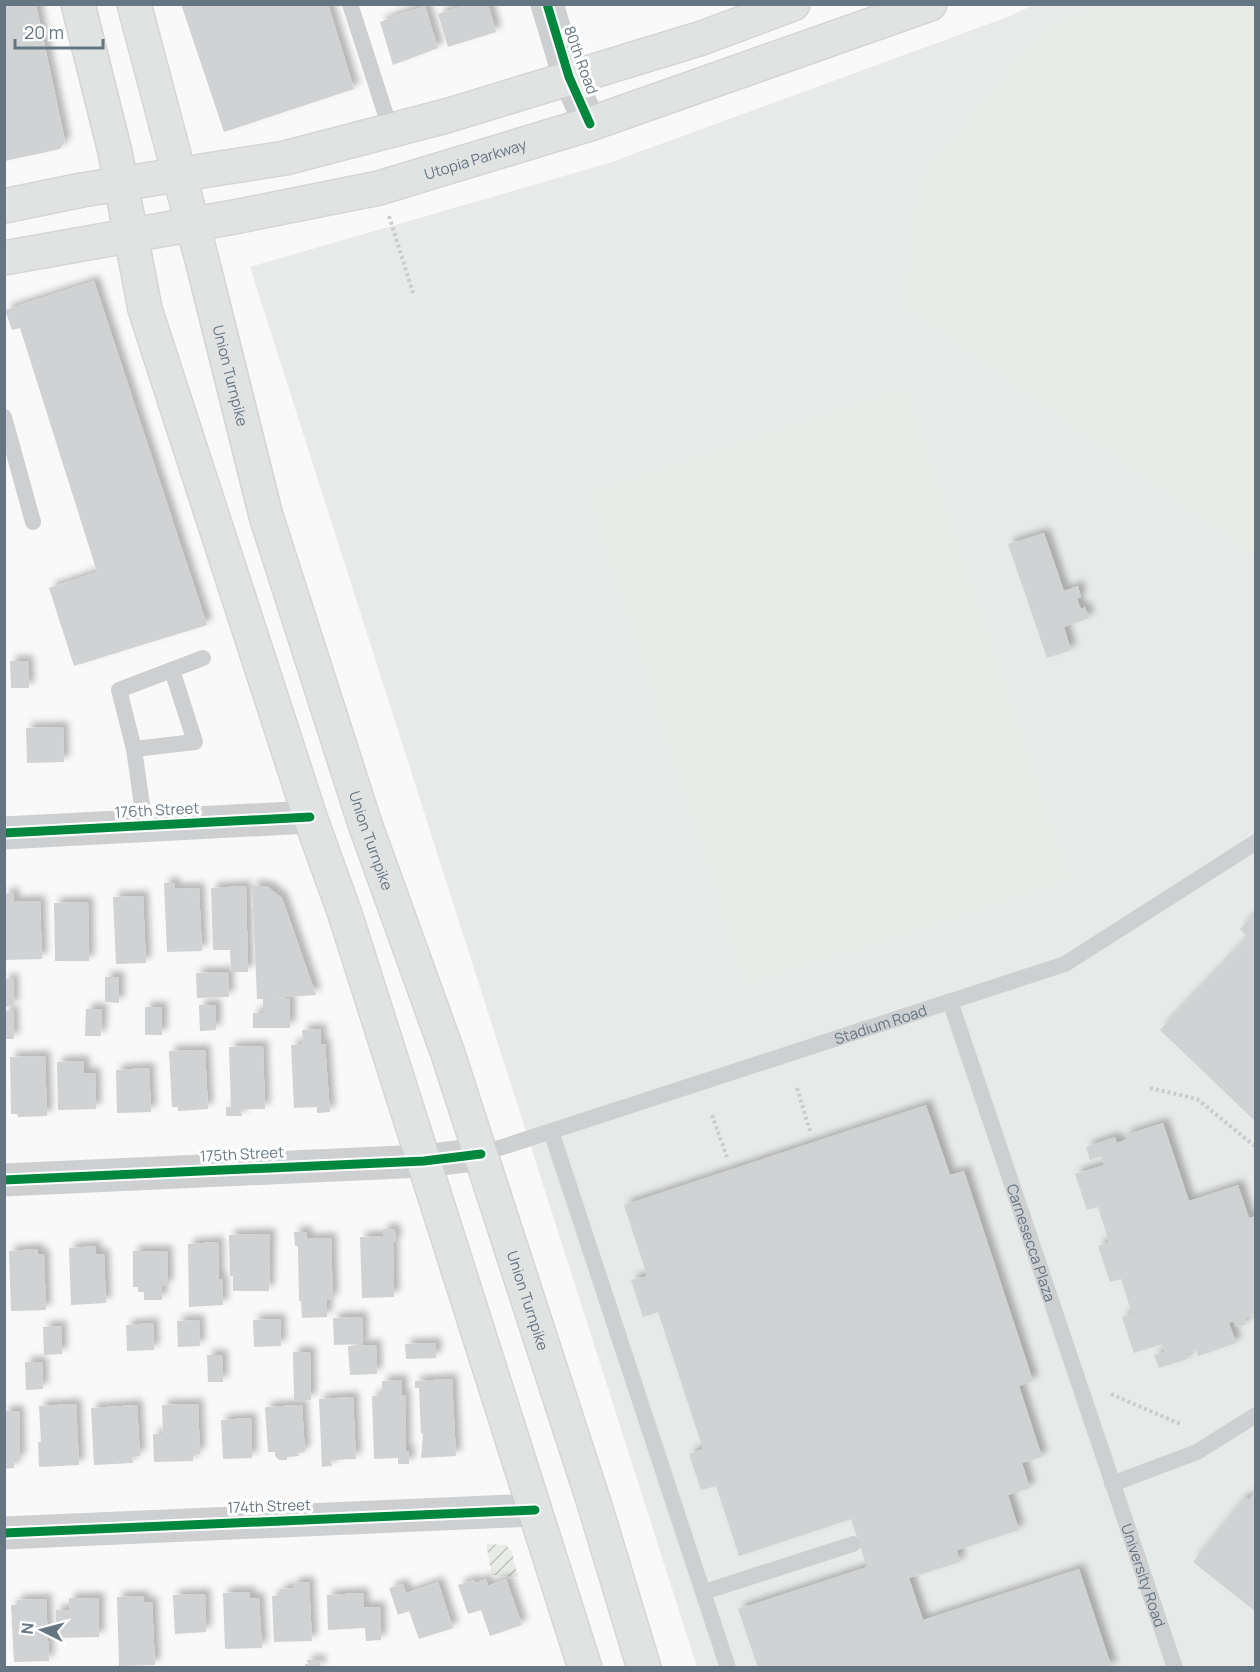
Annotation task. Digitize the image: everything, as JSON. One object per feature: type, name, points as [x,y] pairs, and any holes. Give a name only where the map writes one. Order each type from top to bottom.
[{"type":"main road","points":[[78,4],[115,152],[145,309],[310,818],[345,914],[585,1668]]},
{"type":"main road","name":"Union Turnpike","points":[[134,4],[193,225],[266,516],[365,824],[447,1051],[481,1154],[595,1506],[644,1668]]},
{"type":"main road","points":[[4,206],[121,184],[285,158],[391,131],[702,38],[794,4]]},
{"type":"main road","name":"Utopia Parkway","points":[[4,258],[193,225],[379,188],[590,124],[930,4]]},
{"type":"street","name":"80th Road","points":[[547,4],[569,77],[590,124]]},
{"type":"street","name":"176th Street","points":[[4,832],[310,818]]},
{"type":"street","name":"175th Street","points":[[4,1180],[424,1161],[481,1154]]},
{"type":"street","name":"174th Street","points":[[4,1533],[535,1510]]},
{"type":"lane","points":[[350,4],[391,131]]},
{"type":"lane","points":[[4,417],[33,522]]},
{"type":"lane","points":[[145,826],[134,749],[119,690],[203,658]]},
{"type":"lane","points":[[134,749],[195,742],[172,670]]},
{"type":"lane","name":"Stadium Road","points":[[481,1154],[1065,964],[1256,842]]},
{"type":"lane","name":"Carnesecca Plaza","points":[[950,1001],[1112,1484]]},
{"type":"lane","points":[[551,1131],[728,1668]]},
{"type":"lane","points":[[1112,1484],[1197,1452],[1256,1415]]},
{"type":"lane","name":"University Road","points":[[1112,1484],[1175,1668]]},
{"type":"lane","points":[[704,1592],[853,1544]]},
{"type":"path","points":[[388,215],[413,293]]},
{"type":"path","points":[[796,1088],[810,1131]]},
{"type":"path","points":[[1150,1088],[1197,1099],[1256,1147]]},
{"type":"path","points":[[712,1115],[727,1157]]},
{"type":"path","points":[[1256,1317],[1256,1323]]},
{"type":"path","points":[[1112,1394],[1180,1424]]},
{"type":"shaded area","points":[[1034,5],[1255,5],[1255,1667],[697,1667],[250,267],[609,163],[1005,18]]},
{"type":"shaded area","points":[[1109,5],[1255,5],[1255,556],[904,305],[921,177],[1047,26]]},
{"type":"shaded area","points":[[907,387],[1040,793],[1071,880],[746,984],[589,492]]},
{"type":"shaded area","points":[[486,1544],[506,1545],[512,1552],[518,1577],[492,1575]]},
{"type":"building","points":[[5,4],[36,4],[65,141],[60,149],[5,161]]},
{"type":"building","points":[[181,4],[328,4],[354,89],[224,132]]},
{"type":"building","points":[[469,4],[488,4],[496,32],[448,47],[438,14]]},
{"type":"building","points":[[425,6],[438,48],[393,65],[380,22]]},
{"type":"building","points":[[94,281],[207,625],[74,666],[49,588],[97,572],[20,328],[12,330],[5,310]]},
{"type":"building","points":[[1044,533],[1064,591],[1078,586],[1081,597],[1077,599],[1081,609],[1085,607],[1089,618],[1064,627],[1071,650],[1047,658],[1008,544]]},
{"type":"building","points":[[10,661],[28,661],[29,688],[11,688]]},
{"type":"building","points":[[63,727],[64,762],[27,763],[26,728]]},
{"type":"building","points":[[164,883],[175,883],[175,889],[199,888],[202,951],[167,952]]},
{"type":"building","points":[[252,885],[268,887],[282,898],[316,995],[271,998],[290,999],[290,1028],[253,1028],[253,1013],[263,1013],[263,999],[257,999]]},
{"type":"building","points":[[246,886],[248,972],[231,972],[230,950],[213,950],[211,888]]},
{"type":"building","points":[[14,893],[14,902],[40,901],[42,959],[4,960],[4,894]]},
{"type":"building","points":[[143,896],[146,963],[116,964],[113,897]]},
{"type":"building","points":[[88,902],[89,961],[55,961],[54,903]]},
{"type":"building","points":[[1256,912],[1256,1122],[1160,1030],[1248,937],[1240,929]]},
{"type":"building","points":[[228,972],[229,997],[197,998],[196,973]]},
{"type":"building","points":[[105,977],[119,977],[119,1003],[105,1002]]},
{"type":"building","points":[[4,979],[13,979],[14,1006],[4,1006]]},
{"type":"building","points":[[199,1005],[216,1005],[216,1030],[200,1031]]},
{"type":"building","points":[[145,1007],[162,1007],[162,1035],[145,1035]]},
{"type":"building","points":[[86,1009],[102,1009],[101,1036],[85,1036]]},
{"type":"building","points":[[4,1011],[13,1011],[14,1039],[4,1039]]},
{"type":"building","points":[[321,1029],[321,1044],[325,1044],[330,1112],[317,1113],[317,1107],[294,1108],[291,1045],[303,1044],[302,1030]]},
{"type":"building","points":[[263,1046],[265,1109],[241,1109],[242,1116],[226,1116],[226,1107],[231,1107],[229,1047]]},
{"type":"building","points":[[205,1050],[208,1109],[178,1111],[178,1107],[172,1107],[169,1051]]},
{"type":"building","points":[[45,1056],[47,1116],[18,1117],[17,1114],[11,1114],[10,1057]]},
{"type":"building","points":[[84,1061],[84,1073],[95,1073],[96,1109],[58,1110],[57,1062]]},
{"type":"building","points":[[149,1068],[151,1112],[117,1113],[116,1070]]},
{"type":"building","points":[[926,1105],[950,1175],[964,1171],[1033,1381],[1019,1386],[1042,1457],[1022,1463],[1030,1488],[1008,1495],[1019,1530],[957,1550],[960,1562],[909,1578],[923,1620],[1079,1569],[1112,1668],[758,1668],[738,1609],[867,1567],[851,1519],[739,1556],[716,1486],[701,1490],[689,1454],[703,1449],[658,1312],[643,1317],[631,1280],[647,1276],[624,1205]]},
{"type":"building","points":[[1163,1123],[1189,1201],[1238,1185],[1249,1218],[1256,1216],[1256,1314],[1244,1318],[1246,1324],[1244,1325],[1236,1327],[1234,1321],[1229,1323],[1236,1343],[1198,1356],[1196,1350],[1186,1354],[1187,1359],[1159,1368],[1154,1355],[1165,1352],[1162,1344],[1134,1353],[1122,1317],[1132,1314],[1121,1279],[1110,1282],[1098,1246],[1109,1242],[1098,1207],[1087,1210],[1075,1174],[1104,1165],[1101,1156],[1090,1160],[1086,1147],[1115,1137],[1117,1143],[1127,1139],[1125,1135]]},
{"type":"building","points":[[383,1229],[394,1229],[396,1235],[396,1242],[393,1242],[394,1297],[362,1298],[360,1237],[383,1236]]},
{"type":"building","points":[[294,1232],[307,1232],[307,1239],[331,1238],[333,1300],[327,1300],[327,1317],[302,1318],[301,1301],[299,1301],[298,1246],[295,1246]]},
{"type":"building","points":[[270,1234],[269,1291],[233,1291],[233,1276],[230,1276],[229,1235]]},
{"type":"building","points":[[218,1242],[219,1279],[222,1279],[223,1305],[189,1307],[188,1244]]},
{"type":"building","points":[[96,1246],[96,1254],[104,1254],[106,1303],[71,1305],[69,1248]]},
{"type":"building","points":[[38,1249],[38,1254],[44,1254],[46,1310],[11,1311],[9,1251]]},
{"type":"building","points":[[133,1251],[167,1251],[168,1286],[162,1286],[162,1300],[144,1300],[144,1292],[138,1292],[138,1287],[133,1287]]},
{"type":"building","points":[[362,1317],[363,1344],[334,1345],[333,1318]]},
{"type":"building","points":[[280,1319],[281,1346],[254,1347],[253,1320]]},
{"type":"building","points":[[199,1320],[200,1346],[178,1347],[177,1321]]},
{"type":"building","points":[[153,1323],[154,1350],[127,1351],[126,1325]]},
{"type":"building","points":[[61,1326],[62,1354],[44,1355],[43,1327]]},
{"type":"building","points":[[436,1343],[436,1358],[406,1359],[405,1344]]},
{"type":"building","points":[[376,1345],[377,1374],[350,1375],[348,1346]]},
{"type":"building","points":[[293,1352],[310,1352],[311,1400],[294,1400]]},
{"type":"building","points":[[207,1355],[222,1355],[223,1382],[208,1382]]},
{"type":"building","points":[[25,1362],[42,1362],[43,1389],[26,1390]]},
{"type":"building","points":[[452,1379],[456,1456],[421,1458],[423,1433],[421,1434],[419,1388],[415,1388],[415,1381]]},
{"type":"building","points":[[402,1380],[402,1395],[405,1395],[406,1451],[409,1451],[409,1464],[398,1464],[398,1458],[374,1459],[372,1396],[382,1395],[382,1381]]},
{"type":"building","points":[[353,1397],[356,1459],[331,1460],[332,1466],[322,1467],[319,1399]]},
{"type":"building","points":[[76,1404],[79,1465],[39,1467],[38,1442],[41,1442],[39,1406]]},
{"type":"building","points":[[198,1404],[200,1454],[193,1454],[193,1461],[154,1462],[153,1434],[163,1434],[162,1405]]},
{"type":"building","points":[[137,1405],[140,1456],[132,1457],[133,1463],[94,1465],[91,1408]]},
{"type":"building","points":[[302,1405],[305,1452],[298,1453],[299,1456],[287,1457],[287,1460],[279,1460],[275,1452],[268,1452],[265,1407]]},
{"type":"building","points":[[4,1411],[19,1411],[20,1460],[14,1460],[14,1468],[4,1469]]},
{"type":"building","points":[[251,1418],[252,1458],[223,1459],[221,1420]]},
{"type":"building","points":[[1256,1491],[1256,1612],[1193,1562],[1245,1497],[1249,1500]]},
{"type":"building","points":[[486,1579],[488,1586],[506,1579],[522,1625],[490,1636],[481,1610],[468,1614],[458,1585]]},
{"type":"building","points":[[309,1582],[312,1641],[274,1642],[272,1596],[280,1595],[280,1589],[293,1588],[293,1583]]},
{"type":"building","points":[[438,1582],[453,1628],[419,1639],[409,1611],[398,1615],[389,1588],[403,1584],[406,1593]]},
{"type":"building","points":[[250,1592],[250,1598],[259,1598],[262,1648],[225,1649],[223,1593]]},
{"type":"building","points":[[363,1593],[364,1607],[380,1607],[381,1640],[366,1641],[365,1628],[328,1630],[327,1595]]},
{"type":"building","points":[[205,1594],[206,1632],[175,1634],[173,1595]]},
{"type":"building","points":[[143,1596],[144,1602],[152,1602],[155,1665],[119,1666],[117,1597]]},
{"type":"building","points":[[69,1598],[99,1598],[99,1637],[56,1638],[56,1610],[69,1610]]},
{"type":"building","points":[[46,1599],[49,1661],[14,1662],[11,1605],[17,1605],[17,1600]]},
{"type":"building","points":[[307,1660],[320,1660],[321,1668],[305,1668],[305,1664],[308,1664]]},
{"type":"cycle path","points":[[547,4],[569,77],[590,124]]},
{"type":"cycle path","points":[[4,833],[310,817]]},
{"type":"cycle path","points":[[4,1180],[424,1161],[481,1154]]},
{"type":"cycle path","points":[[4,1533],[535,1510]]}]
